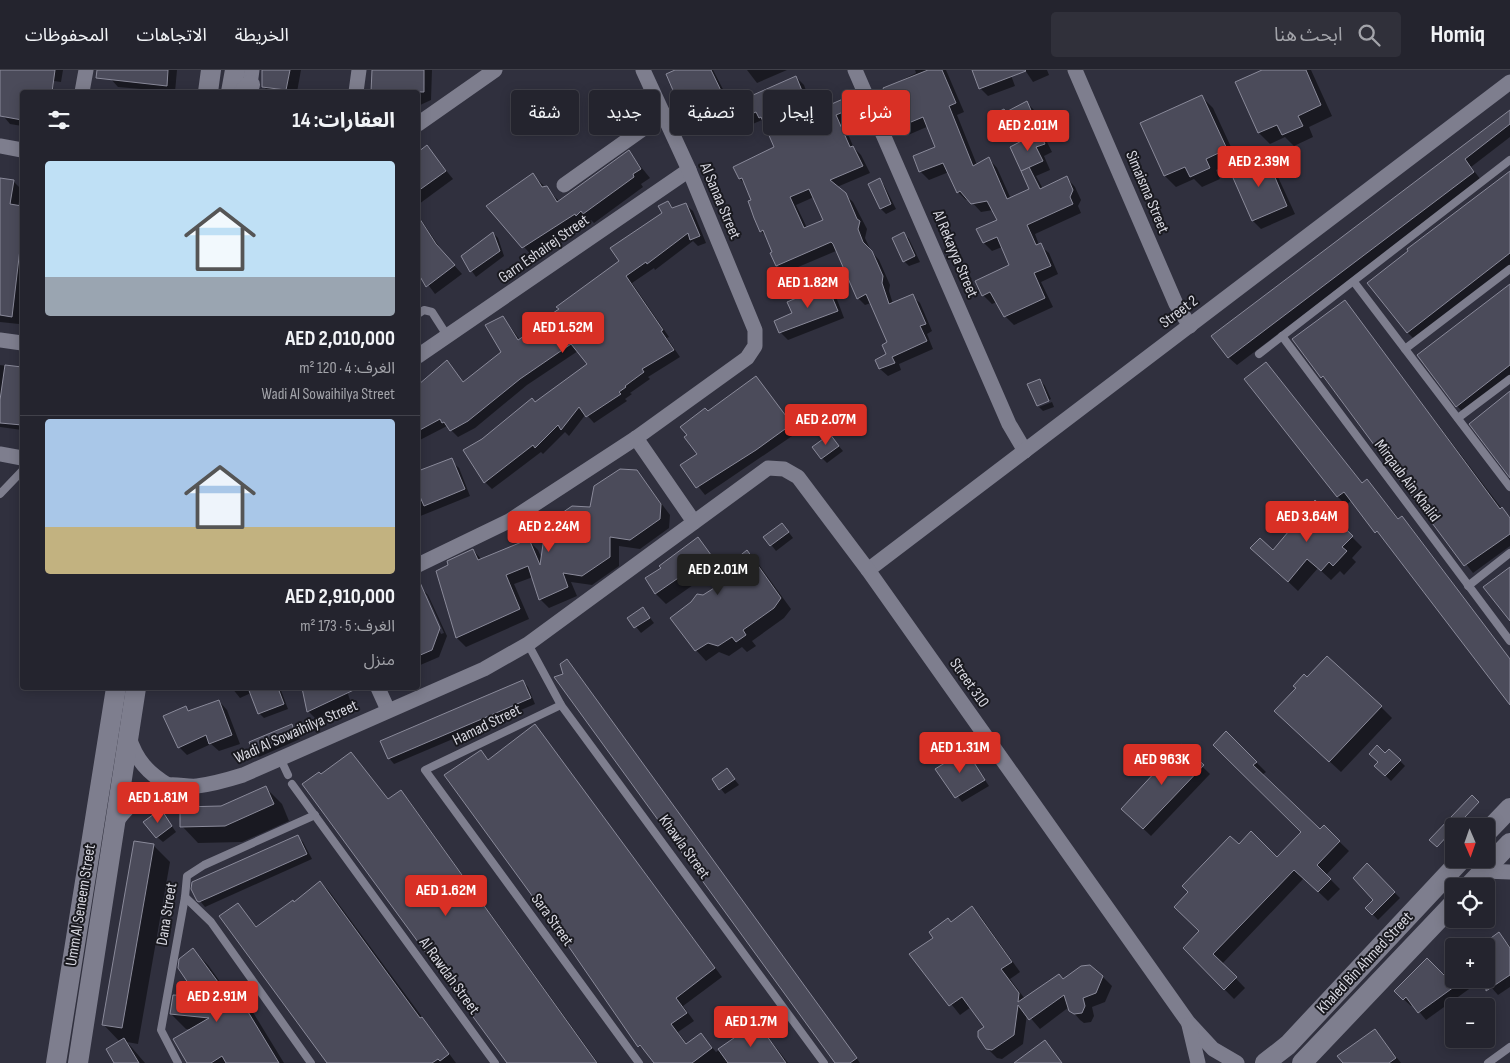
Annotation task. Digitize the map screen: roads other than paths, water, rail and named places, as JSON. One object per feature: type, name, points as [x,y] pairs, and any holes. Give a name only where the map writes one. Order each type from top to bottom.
[{"type":"main road","points":[[208,90],[211,70]]},
{"type":"main road","points":[[231,90],[235,70]]},
{"type":"main road","name":"Umm Al Seneem Street","points":[[56,1063],[116,690]]},
{"type":"main road","name":"Umm Al Seneem Street","points":[[78,1063],[136,690]]},
{"type":"main road","points":[[1495,824],[1510,808]]},
{"type":"main road","points":[[1477,878],[1510,842]]},
{"type":"main road","name":"Khaled Bin Ahmed Street","points":[[1265,1063],[1288,1046],[1454,868]]},
{"type":"main road","name":"Khaled Bin Ahmed Street","points":[[1302,1063],[1445,912]]},
{"type":"street","points":[[82,90],[86,70]]},
{"type":"street","points":[[356,90],[359,70]]},
{"type":"street","points":[[420,123],[495,70]]},
{"type":"street","name":"Al Sanaa Street","points":[[420,564],[509,521],[636,438],[747,358],[755,346],[755,330],[689,170],[644,70]]},
{"type":"street","name":"Al Rekayya Street","points":[[855,70],[1005,415],[1025,451]]},
{"type":"street","name":"Simaisma Street","points":[[1075,70],[1176,304],[1190,326]]},
{"type":"street","name":"Street 2","points":[[868,570],[1510,82]]},
{"type":"street","points":[[564,185],[664,114]]},
{"type":"street","points":[[0,146],[20,150]]},
{"type":"street","name":"Garn Eshairej Street","points":[[420,355],[689,170]]},
{"type":"street","points":[[0,340],[20,343]]},
{"type":"street","points":[[636,438],[694,522]]},
{"type":"street","points":[[0,454],[20,458]]},
{"type":"street","name":"Wadi Al Sowaihilya Street","points":[[115,823],[138,799],[168,785],[194,786],[217,783],[281,760],[388,710],[484,669],[528,644],[768,468],[784,469]]},
{"type":"street","name":"Street 310","points":[[784,469],[798,477],[868,570],[1188,1022],[1213,1048],[1238,1063]]},
{"type":"street","points":[[379,690],[388,710]]},
{"type":"street","points":[[128,736],[142,765],[168,785]]},
{"type":"street","points":[[1484,871],[1510,872]]},
{"type":"street","name":"Street 310","points":[[1188,1022],[1198,1063]]},
{"type":"lane","points":[[1259,354],[1510,160]]},
{"type":"lane","points":[[1405,349],[1510,270]]},
{"type":"lane","points":[[1354,282],[1510,487]]},
{"type":"lane","points":[[420,313],[424,310],[432,312],[448,336]]},
{"type":"lane","name":"Mirqaub Ain Khalid","points":[[1282,336],[1510,641]]},
{"type":"lane","points":[[1458,418],[1510,379]]},
{"type":"lane","points":[[0,494],[20,473]]},
{"type":"lane","points":[[1468,586],[1510,553]]},
{"type":"lane","name":"Khawla Street","points":[[528,644],[561,705],[824,1063]]},
{"type":"lane","name":"Hamad Street","points":[[425,770],[561,705]]},
{"type":"lane","points":[[281,760],[288,775]]},
{"type":"lane","name":"Sara Street","points":[[425,770],[639,1063]]},
{"type":"lane","name":"Al Rawdah Street","points":[[292,784],[495,1063]]},
{"type":"lane","name":"Dana Street","points":[[178,1063],[161,1030],[185,897],[187,876],[204,865],[314,815]]},
{"type":"lane","points":[[185,897],[211,922],[311,1063]]},
{"type":"lane","points":[[1488,1063],[1510,1047]]}]
